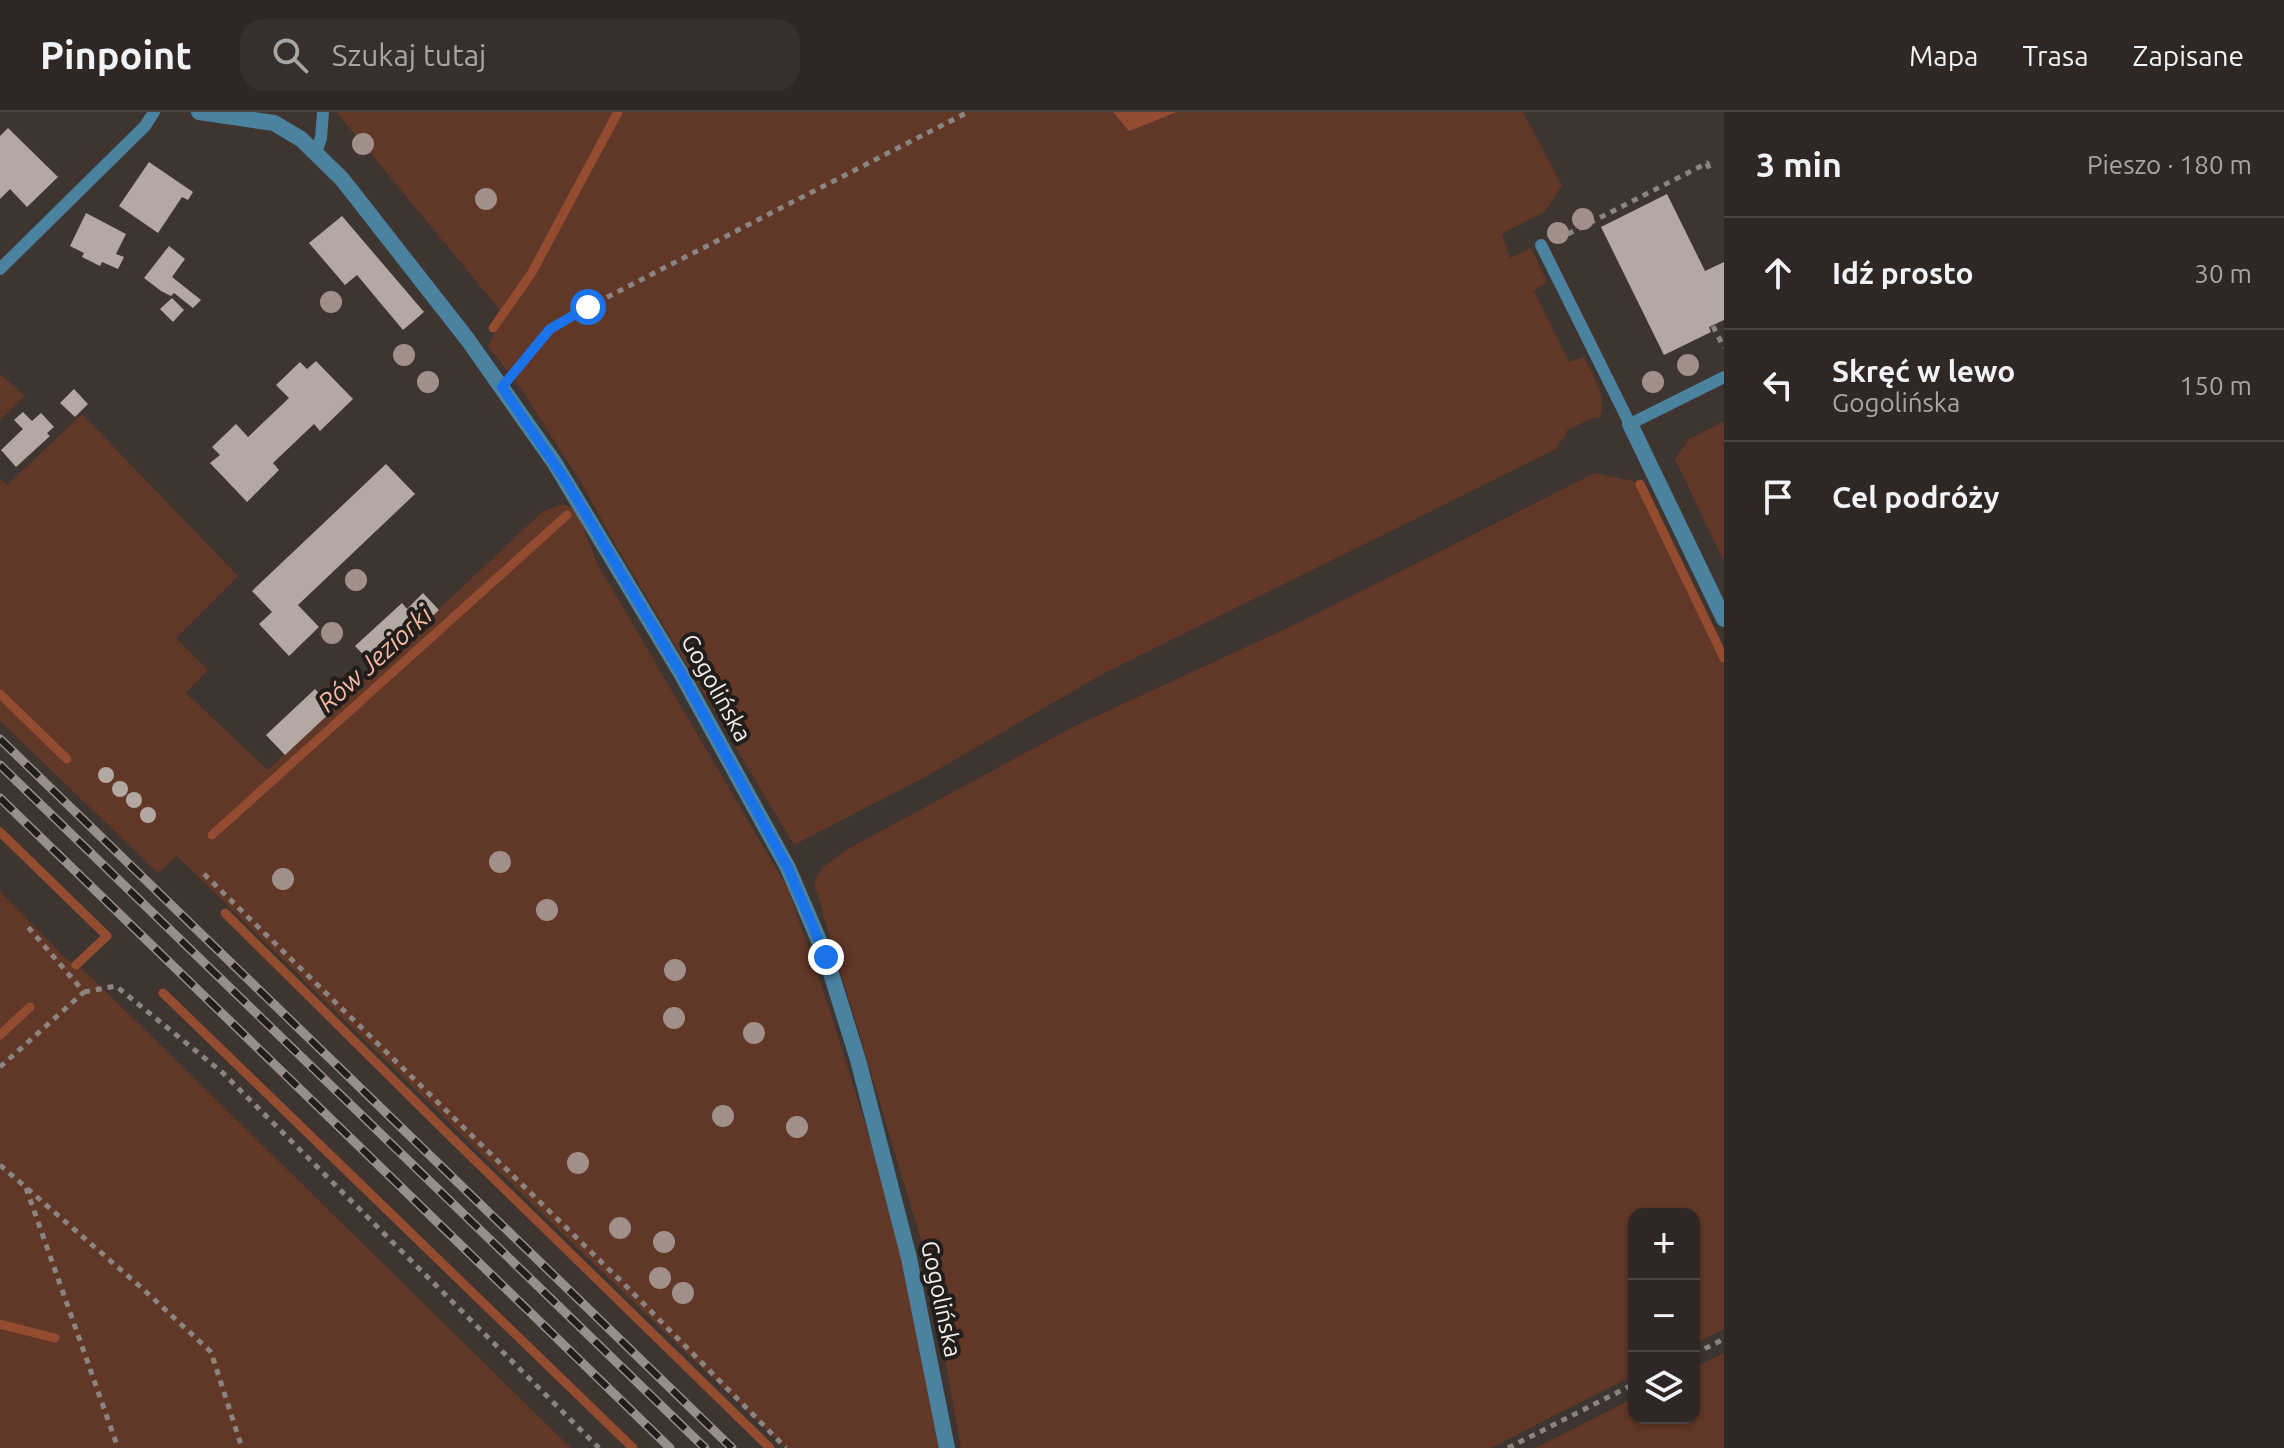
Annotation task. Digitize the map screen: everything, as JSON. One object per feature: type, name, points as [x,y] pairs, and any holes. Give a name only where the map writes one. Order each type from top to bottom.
[{"type":"street","name":"Gogolińska","points":[[199,112],[274,123],[301,139],[342,179],[468,340],[560,471],[682,675],[788,868],[826,957],[858,1060],[909,1258],[947,1448]]},
{"type":"street","points":[[1630,424],[1724,619]]},
{"type":"lane","points":[[0,269],[145,126],[154,112]]},
{"type":"lane","points":[[316,153],[321,138],[323,112]]},
{"type":"lane","points":[[1541,245],[1630,424],[1724,377]]},
{"type":"path","points":[[502,387],[550,329],[968,112]]},
{"type":"path","points":[[1568,234],[1707,163],[1711,173]]},
{"type":"path","points":[[1713,326],[1724,348]]},
{"type":"path","points":[[204,874],[626,1286],[786,1448]]},
{"type":"path","points":[[28,927],[84,992]]},
{"type":"path","points":[[0,1067],[84,992],[116,986],[223,1073],[599,1448]]},
{"type":"path","points":[[0,1165],[211,1352],[242,1448]]},
{"type":"path","points":[[26,1187],[118,1448]]},
{"type":"path","points":[[1698,1352],[1724,1339]]},
{"type":"path","points":[[1508,1448],[1628,1387]]},
{"type":"shaded area","points":[[338,112],[1113,112],[1117,118],[1169,116],[1177,112],[1523,112],[1562,186],[1544,212],[1502,234],[1510,258],[1531,248],[1547,282],[1534,291],[1569,362],[1584,357],[1599,387],[1602,411],[1599,419],[1594,417],[1566,431],[1558,448],[1101,675],[927,776],[794,845],[582,484],[520,387],[488,346],[504,315]]},
{"type":"shaded area","points":[[1113,112],[1177,112],[1129,131]]},
{"type":"shaded area","points":[[0,374],[25,396],[0,420]]},
{"type":"shaded area","points":[[82,414],[238,576],[176,638],[208,670],[186,693],[268,770],[541,513],[563,505],[576,512],[597,563],[788,889],[873,1149],[911,1295],[940,1448],[785,1448],[177,856],[158,873],[0,721],[0,479],[7,485]]},
{"type":"shaded area","points":[[1724,421],[1724,562],[1675,459],[1689,439]]},
{"type":"shaded area","points":[[1595,473],[1637,482],[1724,665],[1724,1329],[1700,1341],[1700,1208],[1628,1208],[1628,1378],[1491,1448],[961,1448],[927,1260],[814,883],[822,868],[846,850],[1073,727],[1300,622]]},
{"type":"shaded area","points":[[0,891],[65,958],[86,972],[571,1448],[0,1448]]},
{"type":"shaded area","points":[[1724,1353],[1724,1448],[1535,1448],[1628,1401],[1628,1424],[1700,1424],[1700,1365]]},
{"type":"building","points":[[8,128],[58,177],[27,207],[10,189],[0,199],[0,136]]},
{"type":"building","points":[[149,162],[193,192],[188,200],[182,197],[158,233],[119,206]]},
{"type":"building","points":[[1667,194],[1705,271],[1724,262],[1724,320],[1709,327],[1711,332],[1664,355],[1601,227]]},
{"type":"building","points":[[86,213],[126,234],[116,254],[124,257],[118,269],[102,262],[100,266],[82,257],[84,253],[70,246]]},
{"type":"building","points":[[342,216],[424,312],[403,330],[357,275],[345,285],[309,243]]},
{"type":"building","points":[[169,246],[185,259],[172,277],[201,300],[193,308],[174,293],[171,296],[161,291],[144,278]]},
{"type":"building","points":[[172,298],[184,310],[173,322],[160,309]]},
{"type":"building","points":[[316,361],[353,399],[320,431],[314,424],[273,463],[279,470],[247,502],[210,463],[220,455],[212,447],[236,424],[248,437],[289,398],[276,385],[300,362],[307,369]]},
{"type":"building","points":[[74,389],[88,404],[75,417],[60,403]]},
{"type":"building","points":[[23,412],[32,421],[41,413],[54,427],[47,433],[50,436],[16,467],[1,450],[23,429],[14,420]]},
{"type":"building","points":[[386,464],[415,494],[298,605],[319,627],[289,656],[259,624],[272,612],[252,591]]},
{"type":"building","points":[[423,593],[439,610],[373,665],[355,646],[402,603],[407,609]]},
{"type":"building","points":[[315,689],[334,709],[285,755],[266,735]]},
{"type":"building","points":[[106,767],[112,769],[112,781],[106,783],[100,781],[98,775],[100,769]]},
{"type":"building","points":[[120,781],[126,783],[126,795],[120,797],[114,795],[112,789],[114,783]]},
{"type":"building","points":[[134,792],[140,794],[140,806],[134,808],[128,806],[126,800],[128,794]]},
{"type":"building","points":[[148,807],[154,809],[154,821],[148,823],[142,821],[140,815],[142,809]]},
{"type":"waterway","name":"Rów Jeziorki","points":[[493,328],[531,274],[618,112]]},
{"type":"waterway","points":[[1640,484],[1724,658]]},
{"type":"waterway","name":"Rów Jeziorki","points":[[212,835],[567,515]]},
{"type":"waterway","points":[[0,694],[67,759]]},
{"type":"waterway","points":[[0,832],[107,936],[76,965]]},
{"type":"waterway","points":[[225,913],[770,1448]]},
{"type":"waterway","points":[[163,993],[633,1448]]},
{"type":"waterway","name":"Rów Jeziorki","points":[[0,1035],[30,1007]]},
{"type":"waterway","points":[[0,1324],[55,1338]]},
{"type":"railway","points":[[0,739],[732,1448]]},
{"type":"railway","points":[[0,765],[705,1448]]},
{"type":"railway","points":[[0,798],[670,1448]]},
{"type":"route","points":[[588,307],[550,329],[502,387],[566,481],[682,675],[788,868],[826,957]]}]
